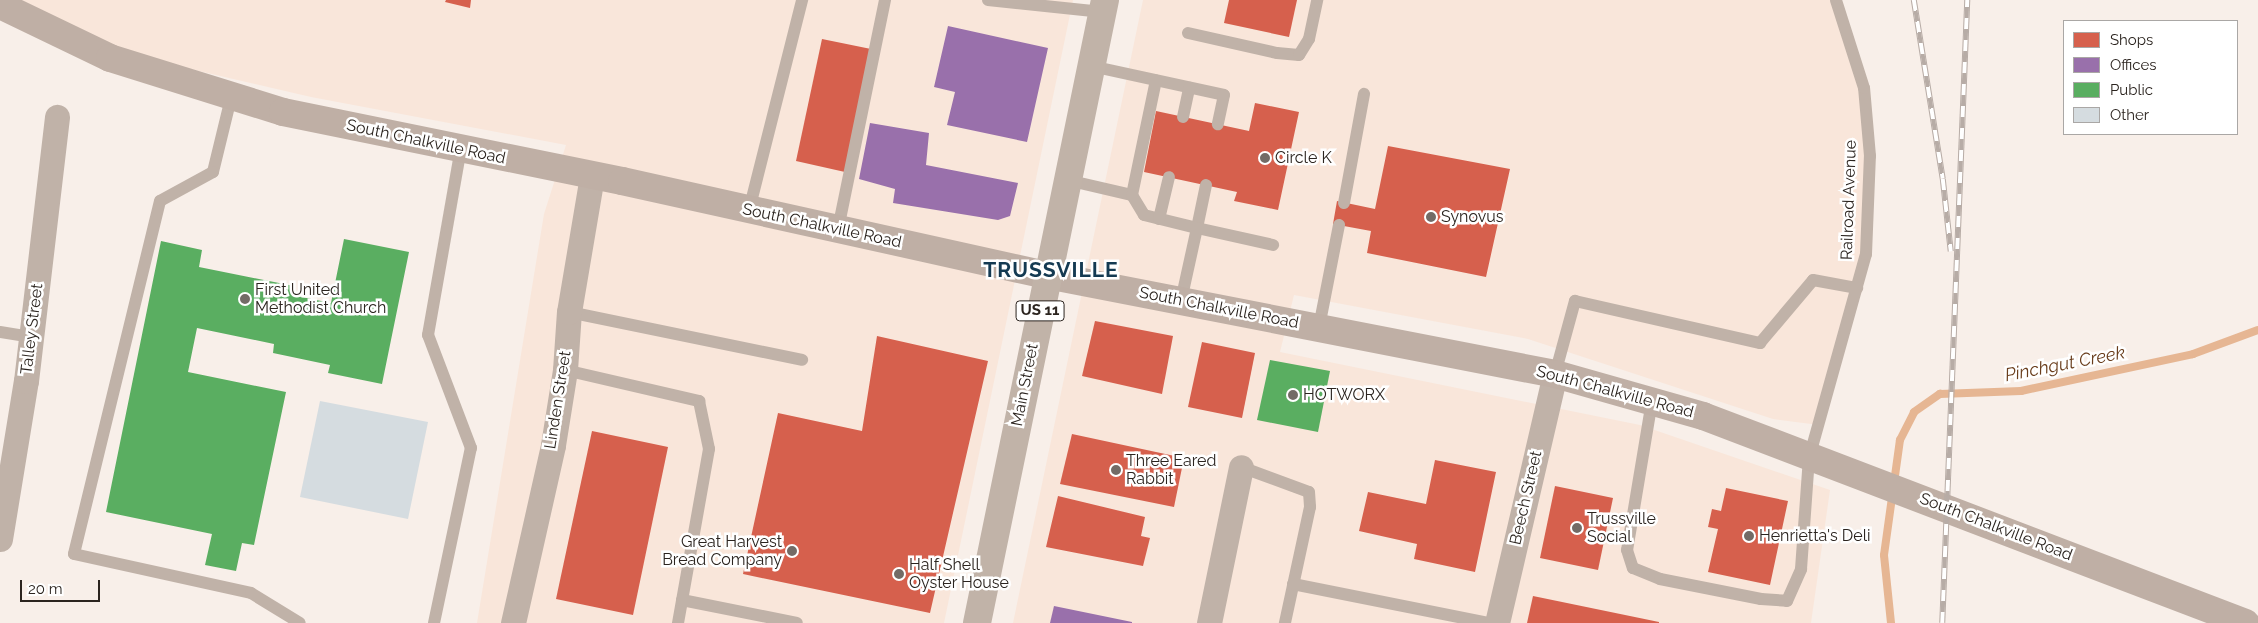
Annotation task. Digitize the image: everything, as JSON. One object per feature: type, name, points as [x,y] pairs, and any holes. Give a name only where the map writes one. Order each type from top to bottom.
[{"type":"main road","name":"South Chalkville Road","points":[[0,5],[110,58],[231,98],[283,112],[461,148],[1047,275],[1555,374],[1703,416],[2246,623]]},
{"type":"main road","name":"Main Street","points":[[977,623],[1047,275],[1104,6]]},
{"type":"street","name":"Talley Street","points":[[0,539],[31,337],[57,117]]},
{"type":"street","name":"Linden Street","points":[[513,623],[552,445],[565,370],[569,312],[592,176]]},
{"type":"street","name":"Beech Street","points":[[1497,623],[1555,374]]},
{"type":"street","points":[[1209,623],[1241,467]]},
{"type":"lane","points":[[750,210],[802,0]]},
{"type":"lane","points":[[838,230],[885,0]]},
{"type":"lane","points":[[988,0],[1104,6]]},
{"type":"lane","points":[[1188,33],[1277,53],[1299,55],[1309,40],[1317,0]]},
{"type":"lane","name":"Railroad Avenue","points":[[1652,401],[1627,550],[1633,568],[1660,579],[1760,599],[1787,601],[1801,569],[1809,458],[1866,254],[1870,156],[1864,88],[1836,0]]},
{"type":"lane","points":[[1091,66],[1224,95],[1218,124]]},
{"type":"lane","points":[[1156,80],[1132,195],[1144,215],[1273,245]]},
{"type":"lane","points":[[1183,116],[1190,88]]},
{"type":"lane","points":[[1344,203],[1364,94]]},
{"type":"lane","points":[[231,98],[212,172],[160,201],[74,554],[251,593],[300,623]]},
{"type":"lane","points":[[434,623],[471,448],[428,335],[461,148]]},
{"type":"lane","points":[[1159,219],[1169,177]]},
{"type":"lane","points":[[1067,180],[1132,195]]},
{"type":"lane","points":[[1182,300],[1206,185]]},
{"type":"lane","points":[[1319,327],[1340,225]]},
{"type":"lane","points":[[1555,374],[1575,301],[1760,343],[1813,280],[1857,288]]},
{"type":"lane","points":[[569,312],[802,360]]},
{"type":"lane","points":[[0,332],[31,337]]},
{"type":"lane","points":[[565,370],[699,401],[710,449],[678,623]]},
{"type":"lane","points":[[1241,467],[1309,492],[1310,507],[1285,623]]},
{"type":"lane","points":[[1293,584],[1488,623]]},
{"type":"lane","points":[[682,600],[797,623]]},
{"type":"shaded area","points":[[21,0],[1073,0],[944,623],[477,623],[544,214],[566,145],[311,97],[121,53]]},
{"type":"shaded area","points":[[1143,0],[1836,0],[1864,88],[1866,254],[1819,425],[1773,419],[1528,339],[1294,295],[1280,352],[1640,425],[1830,490],[1811,623],[1013,623]]},
{"type":"building: Shops","points":[[446,0],[471,0],[470,8],[445,2]]},
{"type":"building: Shops","points":[[1229,0],[1297,0],[1289,37],[1224,23]]},
{"type":"building: Shops","points":[[822,39],[871,49],[845,172],[796,161]]},
{"type":"building: Shops","points":[[1255,103],[1299,112],[1278,210],[1234,201],[1237,192],[1144,172],[1156,111],[1249,131]]},
{"type":"building: Shops","points":[[1388,146],[1510,169],[1486,277],[1367,253],[1371,231],[1333,224],[1337,201],[1375,209]]},
{"type":"building: Shops","points":[[1095,321],[1173,336],[1162,394],[1082,376]]},
{"type":"building: Shops","points":[[877,336],[988,361],[930,613],[743,574],[778,413],[862,431]]},
{"type":"building: Shops","points":[[1202,342],[1255,353],[1242,418],[1188,407]]},
{"type":"building: Shops","points":[[592,431],[668,447],[633,615],[556,599]]},
{"type":"building: Shops","points":[[1072,434],[1184,458],[1174,507],[1060,484]]},
{"type":"building: Shops","points":[[1435,460],[1496,472],[1475,572],[1414,559],[1417,544],[1359,531],[1368,492],[1426,504]]},
{"type":"building: Shops","name":"Trussville Social","points":[[1555,486],[1613,498],[1598,570],[1540,558]]},
{"type":"building: Shops","points":[[1726,488],[1788,501],[1770,585],[1708,572],[1718,529],[1708,527],[1712,509],[1721,511]]},
{"type":"building: Shops","points":[[1058,496],[1145,517],[1141,536],[1150,538],[1143,566],[1046,547]]},
{"type":"building: Shops","points":[[1533,596],[1659,622],[1659,623],[1527,623]]},
{"type":"building: Offices","points":[[948,26],[1048,48],[1027,142],[947,125],[955,92],[934,87]]},
{"type":"building: Offices","points":[[870,123],[929,133],[926,165],[1018,183],[1010,216],[998,220],[893,203],[895,189],[859,179]]},
{"type":"building: Offices","points":[[1054,606],[1132,622],[1132,623],[1050,623]]},
{"type":"building: Public","points":[[344,239],[409,252],[382,384],[328,373],[330,365],[273,353],[274,344],[197,328],[188,372],[286,392],[254,545],[242,543],[236,571],[205,565],[212,534],[106,512],[161,241],[202,250],[199,267],[294,286],[292,295],[331,303]]},
{"type":"building: Public","points":[[1270,360],[1330,371],[1318,432],[1257,420]]},
{"type":"building: Other","points":[[320,401],[428,422],[408,519],[300,497]]},
{"type":"waterway","name":"Pinchgut Creek","points":[[1891,623],[1884,555],[1900,440],[1914,412],[1940,394],[2021,391],[2193,354],[2258,330]]},
{"type":"railway","points":[[1914,0],[1943,179],[1951,252]]},
{"type":"railway","points":[[1942,623],[1967,0]]},
{"type":"place","name":"Circle K","points":[[1265,158]]},
{"type":"place","name":"Synovus","points":[[1431,217]]},
{"type":"place","name":"First United Methodist Church","points":[[245,299]]},
{"type":"place","name":"HOTWORX","points":[[1293,395]]},
{"type":"place","name":"Three Eared Rabbit","points":[[1116,470]]},
{"type":"place","name":"Trussville Social","points":[[1577,528]]},
{"type":"place","name":"Henrietta's Deli","points":[[1749,536]]},
{"type":"place","name":"Great Harvest Bread Company","points":[[792,551]]},
{"type":"place","name":"Half Shell Oyster House","points":[[899,574]]},
{"type":"district","name":"TRUSSVILLE","points":[[1051,270]]}]
